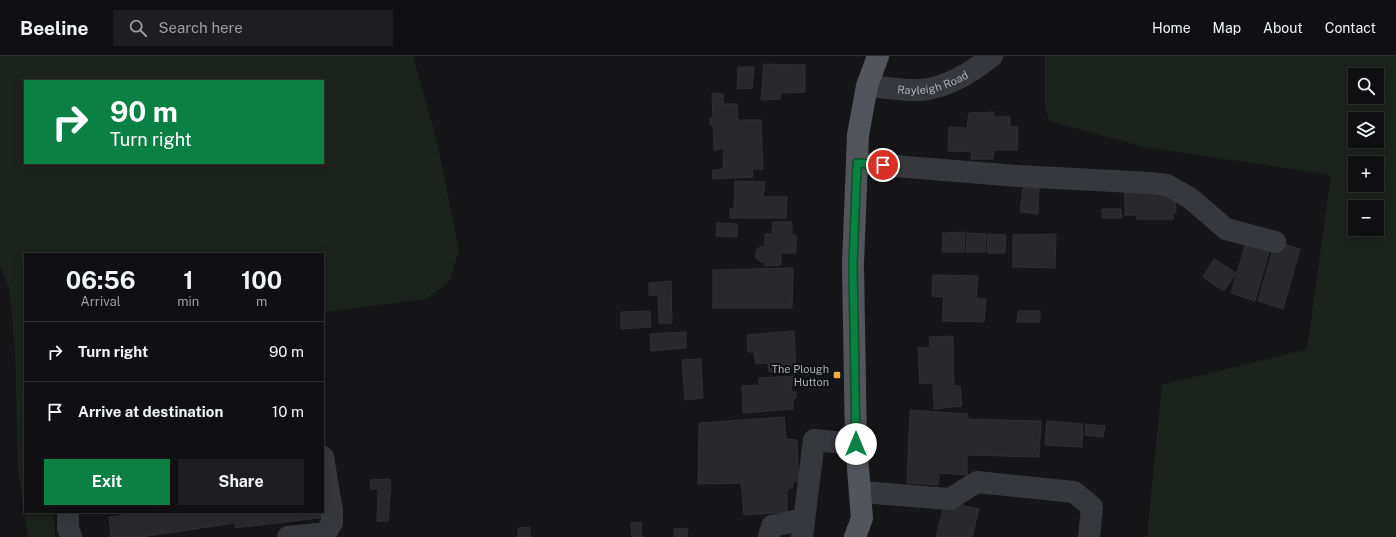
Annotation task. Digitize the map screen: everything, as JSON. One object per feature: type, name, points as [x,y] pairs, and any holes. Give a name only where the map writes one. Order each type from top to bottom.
[{"type":"main road","points":[[855,537],[862,518],[856,444],[853,264],[858,135],[867,86],[878,56]]},
{"type":"street","name":"Rayleigh Road","points":[[867,86],[919,90],[949,84],[992,56]]},
{"type":"street","points":[[857,163],[1018,176],[1167,185],[1190,198],[1226,229],[1275,242]]},
{"type":"street","points":[[769,537],[772,526],[803,528],[814,440],[856,444]]},
{"type":"street","points":[[324,463],[332,511],[332,522],[324,537]]},
{"type":"street","points":[[860,492],[950,499],[977,482],[1074,492],[1092,507],[1088,537]]},
{"type":"street","points":[[68,513],[68,527],[71,537]]},
{"type":"street","points":[[288,537],[317,534],[319,537]]},
{"type":"shaded area","points":[[0,56],[413,56],[437,142],[459,250],[450,281],[426,299],[324,312],[324,253],[24,253],[24,511],[18,472],[15,348],[9,287],[0,266]]},
{"type":"shaded area","points":[[1045,56],[1396,56],[1396,537],[1147,537],[1162,385],[1307,349],[1331,175],[1145,147],[1049,121],[1045,105]]},
{"type":"shaded area","points":[[24,513],[54,513],[55,537],[28,537]]},
{"type":"building","points":[[764,64],[805,65],[805,92],[781,93],[780,99],[761,100]]},
{"type":"building","points":[[738,67],[754,67],[752,88],[737,89]]},
{"type":"building","points":[[712,93],[723,94],[723,104],[737,104],[738,120],[761,120],[763,169],[752,169],[753,177],[712,179],[713,170],[723,169],[724,149],[714,150],[713,125],[710,125],[710,118],[713,117]]},
{"type":"building","points":[[994,112],[993,117],[1010,117],[1010,127],[1018,127],[1017,150],[994,150],[993,159],[971,159],[972,152],[948,151],[949,127],[967,128],[969,113]]},
{"type":"building","points":[[735,181],[765,182],[763,197],[787,197],[786,218],[730,218],[730,209],[734,209]]},
{"type":"building","points":[[1023,188],[1039,188],[1038,214],[1020,212]]},
{"type":"building","points":[[1125,189],[1175,194],[1176,213],[1173,213],[1173,219],[1137,219],[1137,215],[1125,215]]},
{"type":"building","points":[[1102,209],[1121,209],[1122,218],[1102,218]]},
{"type":"building","points":[[773,222],[792,222],[792,235],[796,235],[796,253],[781,253],[781,265],[765,266],[764,262],[761,262],[756,258],[756,250],[760,247],[765,247],[765,234],[772,234]]},
{"type":"building","points":[[717,223],[738,224],[737,237],[716,236]]},
{"type":"building","points":[[965,232],[964,252],[942,252],[943,233]]},
{"type":"building","points":[[967,233],[986,234],[985,252],[966,252]]},
{"type":"building","points":[[988,234],[1006,235],[1005,253],[987,253]]},
{"type":"building","points":[[1056,234],[1055,268],[1013,267],[1013,235]]},
{"type":"building","points":[[1247,239],[1271,245],[1255,301],[1231,293]]},
{"type":"building","points":[[1275,242],[1300,249],[1283,309],[1258,301]]},
{"type":"building","points":[[1214,259],[1236,273],[1224,291],[1203,277]]},
{"type":"building","points":[[793,268],[792,308],[713,308],[713,270]]},
{"type":"building","points":[[933,275],[978,276],[976,299],[986,299],[984,322],[942,321],[944,297],[932,296]]},
{"type":"building","points":[[671,281],[672,323],[659,323],[658,295],[649,296],[649,283]]},
{"type":"building","points":[[650,311],[651,327],[621,329],[621,312]]},
{"type":"building","points":[[1018,311],[1040,311],[1040,322],[1017,322]]},
{"type":"building","points":[[794,331],[796,369],[769,372],[768,363],[756,364],[754,352],[748,352],[747,335]]},
{"type":"building","points":[[686,332],[686,348],[651,351],[650,334]]},
{"type":"building","points":[[953,336],[954,386],[960,386],[962,406],[934,409],[933,383],[920,384],[918,348],[930,347],[929,337]]},
{"type":"building","points":[[701,359],[703,398],[685,400],[682,360]]},
{"type":"building","points":[[795,376],[795,385],[791,385],[792,392],[796,392],[796,398],[793,399],[793,409],[743,413],[742,386],[759,385],[759,378]]},
{"type":"building","points":[[910,410],[968,414],[968,419],[1041,421],[1039,457],[967,455],[967,475],[939,473],[938,485],[907,483]]},
{"type":"building","points":[[784,417],[786,439],[797,440],[799,481],[793,482],[793,487],[787,489],[787,512],[744,515],[741,483],[698,484],[699,423]]},
{"type":"building","points":[[1047,421],[1083,424],[1082,447],[1045,445]]},
{"type":"building","points":[[1086,424],[1105,426],[1103,437],[1085,435]]},
{"type":"building","points":[[390,479],[391,487],[388,521],[377,521],[378,489],[371,489],[370,480]]},
{"type":"building","points":[[945,502],[979,509],[972,537],[936,537]]},
{"type":"building","points":[[138,513],[324,513],[327,517],[235,528],[235,523],[141,537],[111,537],[109,517]]},
{"type":"building","points":[[641,522],[642,537],[632,537],[631,523]]},
{"type":"building","points":[[530,527],[530,537],[518,537],[518,528]]},
{"type":"building","points":[[688,528],[687,537],[674,537],[674,529]]},
{"type":"place","name":"The Plough Hutton","points":[[837,375]]},
{"type":"route","points":[[856,444],[853,264],[857,163],[883,165]]}]
